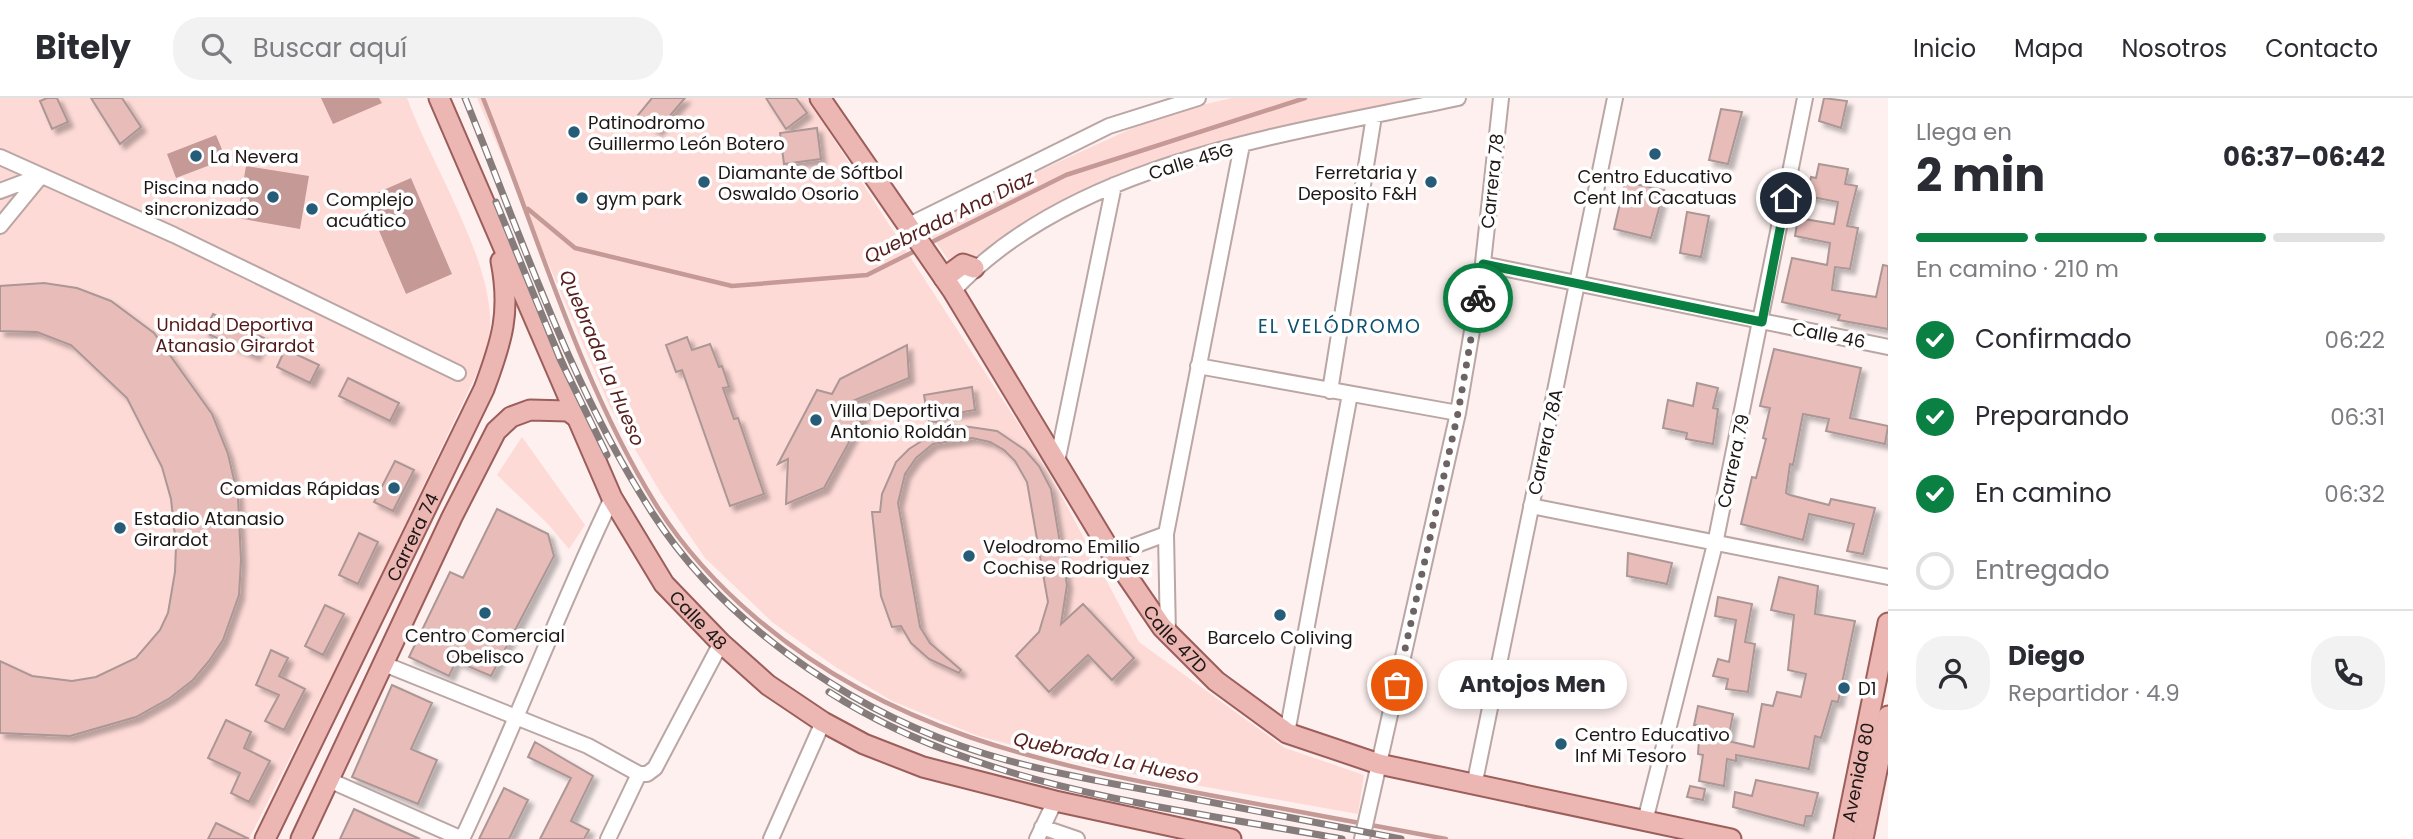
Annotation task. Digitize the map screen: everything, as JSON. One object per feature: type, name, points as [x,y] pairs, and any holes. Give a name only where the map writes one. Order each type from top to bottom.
[{"type":"main road","name":"Calle 48","points":[[439,98],[612,499],[664,584],[721,643],[768,685],[823,722],[864,744],[923,767],[1197,836],[1231,839]]},
{"type":"main road","name":"Calle 47D","points":[[820,98],[946,281],[1112,554],[1168,636],[1216,681],[1287,733],[1379,764],[1731,839]]},
{"type":"main road","name":"Carrera 74","points":[[265,839],[479,400],[496,357],[507,315],[507,290],[492,223]]},
{"type":"main road","points":[[946,281],[964,264],[974,268]]},
{"type":"main road","name":"Carrera 74","points":[[301,839],[496,430],[511,417],[530,410],[568,411],[578,418]]},
{"type":"main road","name":"Avenida 80","points":[[1844,839],[1888,623]]},
{"type":"main road","name":"Avenida 80","points":[[1863,839],[1888,716]]},
{"type":"street","points":[[913,230],[1109,126],[1182,100],[1198,98]]},
{"type":"street","name":"Calle 45G","points":[[974,268],[988,256],[1050,218],[1114,185],[1242,145],[1458,98]]},
{"type":"street","name":"Carrera 78","points":[[1363,836],[1458,413],[1483,264],[1501,98]]},
{"type":"street","name":"Carrera 78A","points":[[1474,786],[1615,98]]},
{"type":"street","name":"Carrera 79","points":[[1645,821],[1716,544],[1805,98]]},
{"type":"street","points":[[1330,391],[1374,116]]},
{"type":"street","points":[[1168,636],[1166,534],[1242,145]]},
{"type":"street","points":[[0,158],[174,235],[458,373]]},
{"type":"street","points":[[0,191],[41,176]]},
{"type":"street","points":[[0,226],[41,176]]},
{"type":"street","points":[[1057,462],[1114,185]]},
{"type":"street","name":"Calle 46","points":[[1483,264],[1888,347]]},
{"type":"street","points":[[1199,366],[1458,413]]},
{"type":"street","points":[[1287,733],[1350,394]]},
{"type":"street","points":[[329,780],[462,839],[518,718],[586,551],[612,499]]},
{"type":"street","points":[[1531,506],[1888,577]]},
{"type":"street","points":[[1112,554],[1166,534]]},
{"type":"street","points":[[384,664],[588,746],[639,774],[647,774],[655,768],[721,643]]},
{"type":"street","points":[[771,839],[823,722]]},
{"type":"street","points":[[608,839],[639,774]]},
{"type":"street","points":[[1055,801],[1040,833],[1077,839]]},
{"type":"green space","name":"Unidad Deportiva Atanasio Girardot","points":[[0,98],[407,98],[479,262],[490,315],[484,358],[361,617],[249,839],[0,839]]},
{"type":"green space","points":[[477,98],[807,98],[1027,437],[1060,493],[1139,642],[1285,748],[1364,775],[1358,814],[1099,768],[978,736],[892,701],[837,668],[772,622],[705,558],[662,495],[610,407]]},
{"type":"green space","points":[[1232,98],[1427,98],[1109,181],[954,268],[923,224],[1163,114]]},
{"type":"green space","points":[[522,437],[585,525],[569,549],[548,524],[497,475]]},
{"type":"shaded area","points":[[321,98],[379,98],[382,103],[333,124]]},
{"type":"shaded area","name":"La Nevera","points":[[216,135],[226,159],[176,178],[167,154]]},
{"type":"shaded area","name":"Piscina nado sincronizado","points":[[246,166],[309,176],[300,229],[237,218]]},
{"type":"shaded area","points":[[411,178],[452,274],[406,294],[365,198]]},
{"type":"building","points":[[57,98],[68,122],[52,129],[40,101]]},
{"type":"building","points":[[91,98],[122,98],[141,127],[120,144]]},
{"type":"building","points":[[652,98],[685,98],[657,131],[638,115]]},
{"type":"building","points":[[766,98],[796,98],[807,113],[786,129]]},
{"type":"building","points":[[1824,98],[1847,101],[1841,128],[1819,121]]},
{"type":"building","points":[[1721,109],[1742,112],[1728,164],[1709,160]]},
{"type":"building","points":[[817,128],[821,159],[784,164],[780,133]]},
{"type":"building","points":[[1819,164],[1848,169],[1845,184],[1857,186],[1847,226],[1858,228],[1850,269],[1835,267],[1832,290],[1876,297],[1883,265],[1888,266],[1888,329],[1838,320],[1840,315],[1782,302],[1792,258],[1827,265],[1830,243],[1795,236],[1798,218],[1834,224],[1838,202],[1807,196],[1811,177],[1816,178]]},
{"type":"building","points":[[1625,182],[1664,190],[1651,238],[1614,229]]},
{"type":"building","points":[[1687,212],[1709,216],[1701,257],[1680,253]]},
{"type":"building","points":[[44,283],[77,288],[111,301],[154,333],[212,414],[228,454],[238,497],[241,560],[239,595],[223,640],[209,661],[193,680],[170,698],[136,717],[70,736],[0,733],[0,661],[32,676],[72,681],[96,677],[136,658],[160,630],[168,613],[176,546],[171,499],[162,467],[127,398],[71,345],[37,332],[0,331],[0,286]]},
{"type":"building","points":[[213,314],[264,338],[255,356],[204,332]]},
{"type":"building","points":[[687,337],[692,350],[710,344],[719,367],[722,366],[729,387],[723,388],[734,419],[738,418],[764,494],[730,506],[682,370],[676,372],[666,345]]},
{"type":"building","points":[[907,345],[909,378],[845,404],[846,408],[870,404],[824,488],[786,504],[788,459],[778,464],[817,390],[832,394],[840,379]]},
{"type":"building","points":[[285,349],[319,365],[310,383],[277,367]]},
{"type":"building","points":[[1774,349],[1861,368],[1850,418],[1888,426],[1885,444],[1826,431],[1829,419],[1803,414],[1793,465],[1790,464],[1786,493],[1829,505],[1831,499],[1875,508],[1863,554],[1847,551],[1854,524],[1809,514],[1803,540],[1741,524],[1752,477],[1756,478],[1766,439],[1763,438],[1770,408],[1760,406]]},
{"type":"building","points":[[348,378],[399,403],[390,421],[339,396]]},
{"type":"building","points":[[1697,383],[1718,388],[1713,408],[1718,409],[1713,444],[1686,439],[1687,433],[1663,428],[1668,400],[1693,406]]},
{"type":"building","points":[[972,387],[975,410],[928,418],[924,395]]},
{"type":"building","points":[[929,421],[997,431],[1025,450],[1039,466],[1051,489],[1067,585],[1061,624],[1083,604],[1134,658],[1112,680],[1088,655],[1049,692],[1016,656],[1039,632],[1048,602],[1027,482],[1015,461],[1004,450],[990,442],[972,438],[933,444],[916,458],[905,474],[898,503],[920,627],[930,643],[961,670],[959,673],[929,659],[911,643],[901,626],[892,627],[881,596],[872,512],[880,512],[882,494],[896,462],[909,449],[931,435]]},
{"type":"building","points":[[395,461],[414,470],[393,511],[374,502]]},
{"type":"building","name":"Centro Comercial Obelisco","points":[[497,509],[548,534],[554,556],[491,676],[456,661],[449,676],[409,657],[450,572],[463,578]]},
{"type":"building","points":[[359,533],[378,542],[358,584],[339,575]]},
{"type":"building","points":[[1628,553],[1672,563],[1667,584],[1627,576]]},
{"type":"building","points":[[1779,577],[1818,586],[1815,614],[1855,621],[1838,702],[1832,701],[1821,738],[1815,736],[1809,769],[1736,755],[1736,761],[1727,759],[1724,786],[1699,781],[1703,755],[1698,754],[1700,725],[1694,725],[1698,706],[1733,714],[1728,741],[1754,747],[1762,704],[1773,706],[1777,692],[1801,697],[1806,674],[1788,670],[1794,615],[1771,610]]},
{"type":"building","points":[[1718,597],[1752,604],[1745,642],[1755,644],[1748,692],[1726,689],[1728,679],[1713,676],[1718,659],[1729,662],[1736,620],[1715,616]]},
{"type":"building","points":[[325,605],[344,614],[323,655],[305,646]]},
{"type":"building","points":[[271,650],[288,658],[279,676],[305,689],[284,730],[265,721],[279,695],[256,685]]},
{"type":"building","points":[[392,685],[432,703],[411,749],[437,760],[418,804],[352,777]]},
{"type":"building","points":[[226,720],[251,732],[244,748],[270,761],[249,802],[231,793],[240,773],[208,758]]},
{"type":"building","points":[[535,742],[593,776],[571,821],[589,830],[584,839],[540,839],[571,778],[528,757]]},
{"type":"building","points":[[1756,780],[1818,793],[1812,816],[1806,816],[1804,826],[1733,807],[1735,792],[1752,796]]},
{"type":"building","points":[[1690,786],[1705,789],[1703,800],[1687,797]]},
{"type":"building","points":[[504,788],[528,800],[509,839],[479,839]]},
{"type":"building","points":[[354,809],[391,826],[420,839],[340,839]]},
{"type":"building","points":[[216,823],[249,839],[208,839]]},
{"type":"waterway","name":"Quebrada La Hueso","points":[[483,98],[581,357],[628,456],[655,503],[689,550],[714,579],[756,618],[807,657],[860,689],[914,716],[970,737],[1028,755],[1147,783],[1446,839]]},
{"type":"waterway","name":"Quebrada Ana Diaz","points":[[928,244],[1066,175],[1305,98]]},
{"type":"waterway","name":"Quebrada Ana Diaz","points":[[528,209],[575,248],[732,286],[867,275],[917,250]]},
{"type":"railway","points":[[465,98],[549,311],[623,465],[681,553],[749,623],[788,654],[872,707],[916,728],[985,754],[1083,778],[1401,839]]},
{"type":"railway","points":[[496,202],[560,359],[607,455]]},
{"type":"railway","points":[[829,692],[887,725],[1012,773],[1143,804],[1342,839]]},
{"type":"way so far","points":[[1397,685],[1458,413],[1478,298]]},
{"type":"place","name":"Patinodromo Guillermo León Botero","points":[[574,132]]},
{"type":"place","name":"Centro Educativo Cent Inf Cacatuas","points":[[1655,154]]},
{"type":"place","name":"La Nevera","points":[[196,156]]},
{"type":"place","name":"Diamante de Sóftbol Oswaldo Osorio","points":[[704,182]]},
{"type":"place","name":"Ferretaria y Deposito F&H","points":[[1431,182]]},
{"type":"place","name":"Piscina nado sincronizado","points":[[273,197]]},
{"type":"place","name":"gym park","points":[[582,198]]},
{"type":"place","name":"Complejo acuático","points":[[312,209]]},
{"type":"place","name":"Villa Deportiva Antonio Roldán","points":[[816,420]]},
{"type":"place","name":"Comidas Rápidas","points":[[394,488]]},
{"type":"place","name":"Estadio Atanasio Girardot","points":[[120,528]]},
{"type":"place","name":"Velodromo Emilio Cochise Rodriguez","points":[[969,556]]},
{"type":"place","name":"Centro Comercial Obelisco","points":[[485,613]]},
{"type":"place","name":"Barcelo Coliving","points":[[1280,615]]},
{"type":"place","name":"Antojos Men","points":[[1397,685]]},
{"type":"place","name":"D1","points":[[1844,688]]},
{"type":"place","name":"Centro Educativo Inf Mi Tesoro","points":[[1561,744]]},
{"type":"district","name":"EL VELÓDROMO","points":[[1340,326]]},
{"type":"route","points":[[1478,298],[1483,264],[1762,322],[1786,198]]}]
